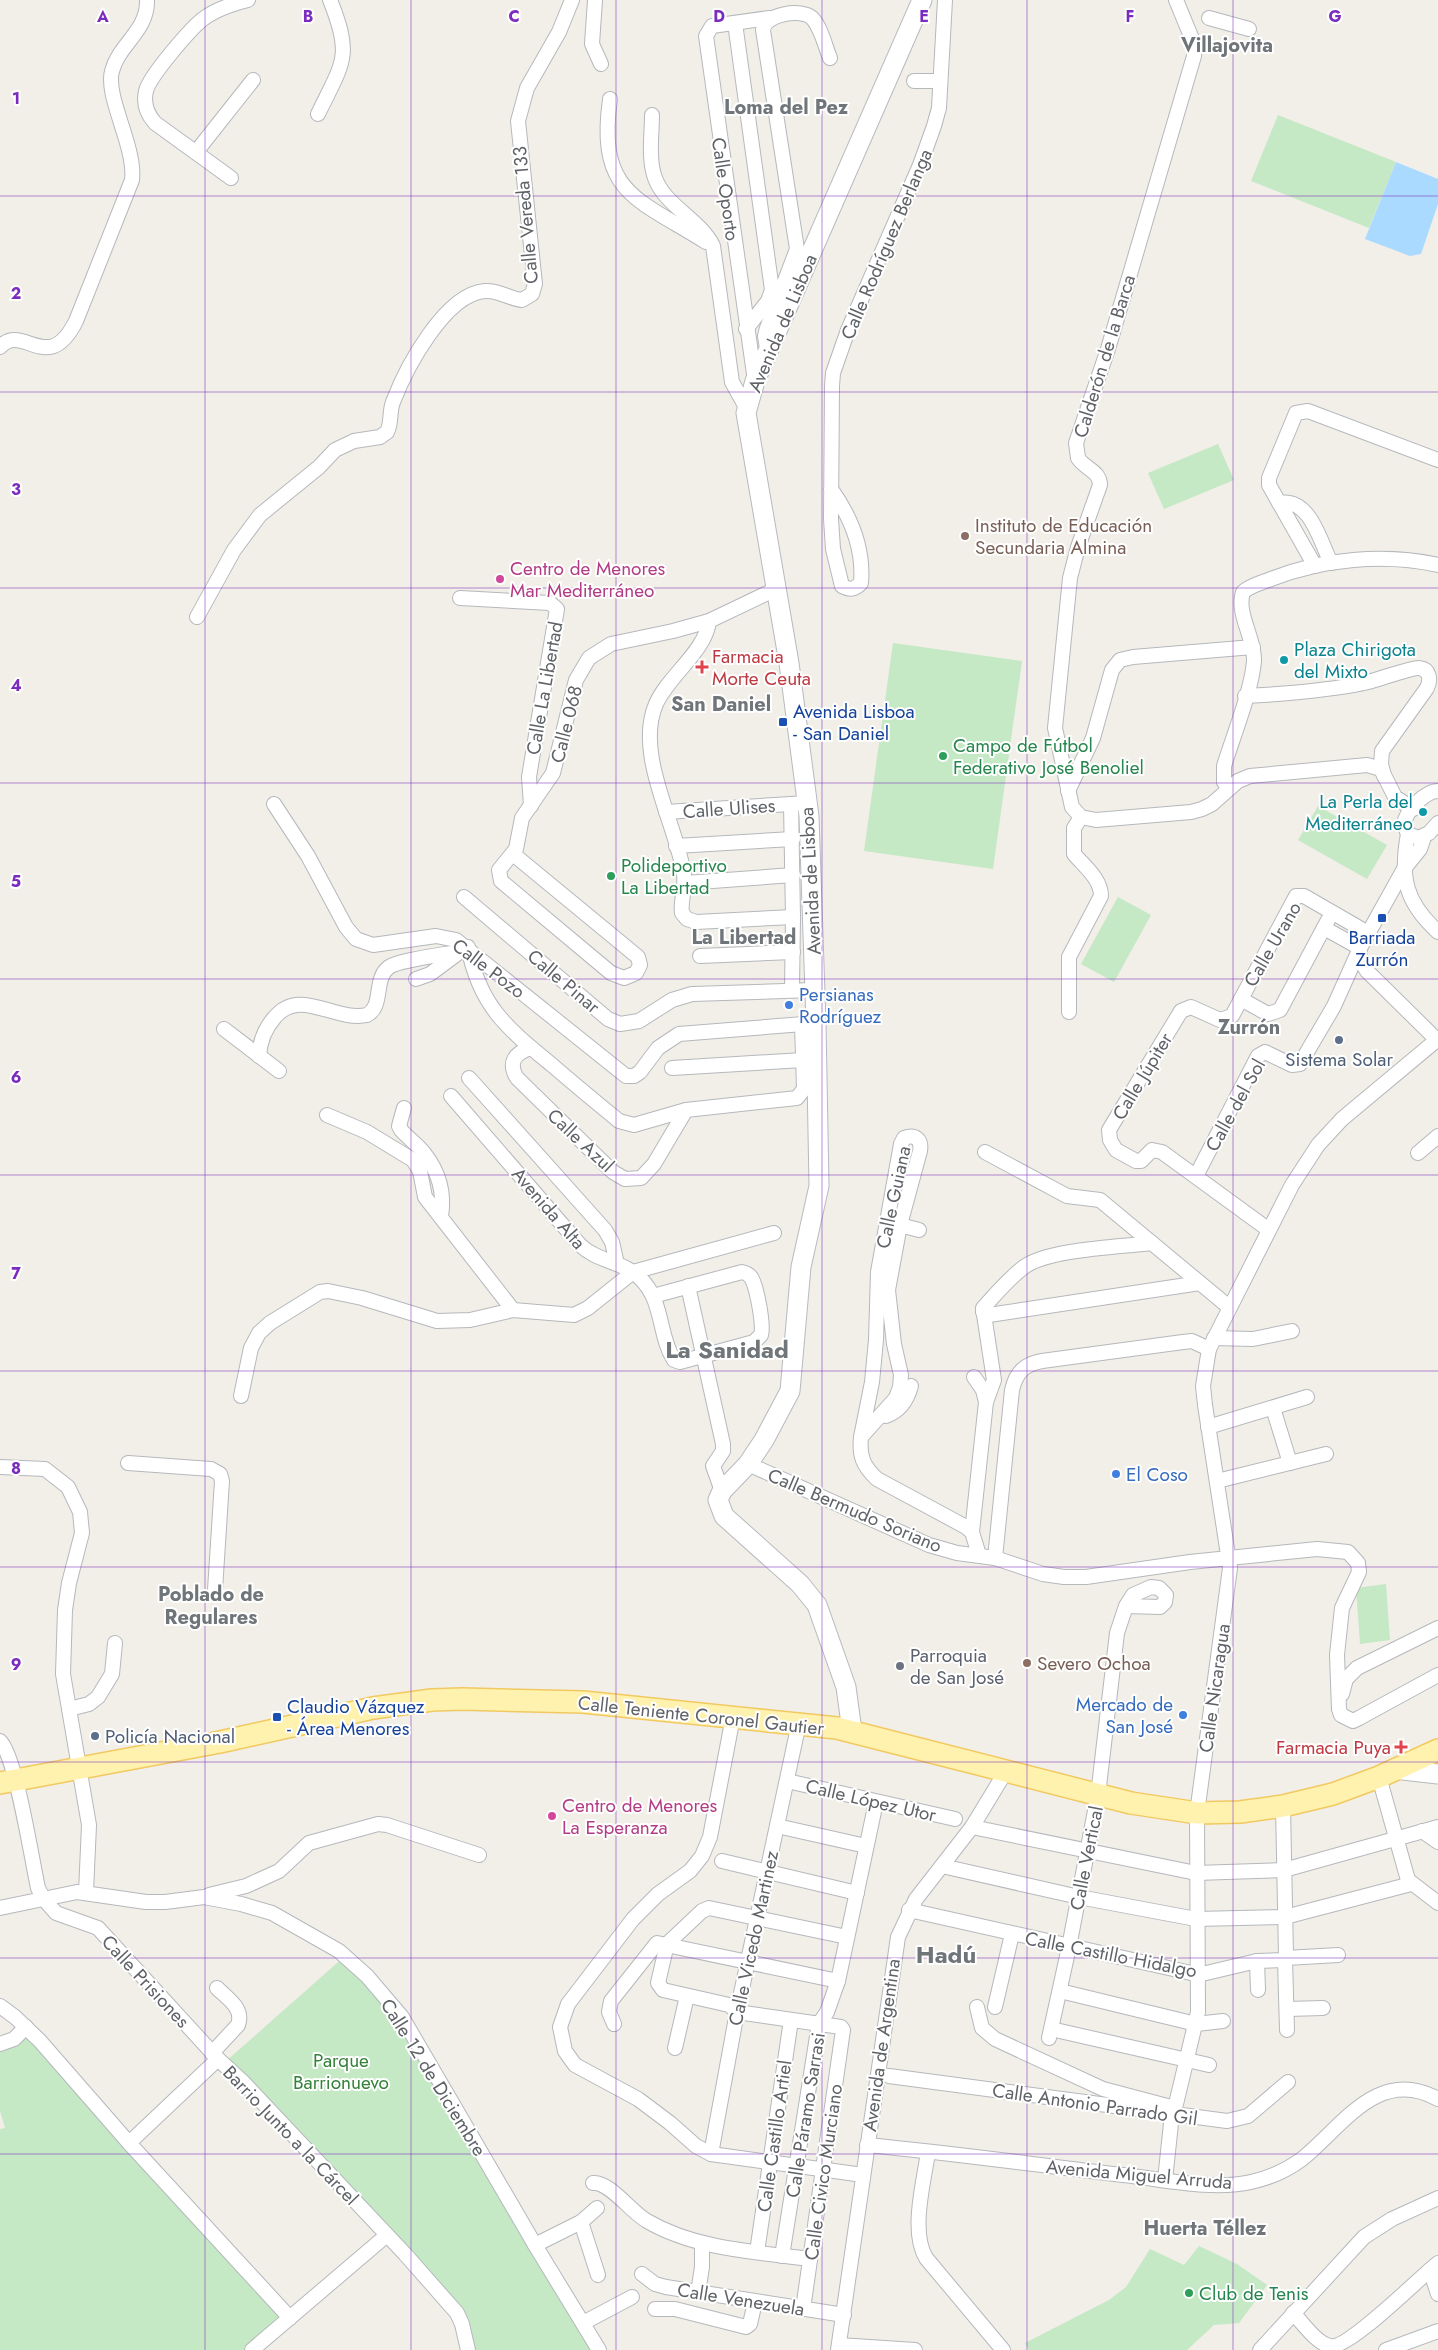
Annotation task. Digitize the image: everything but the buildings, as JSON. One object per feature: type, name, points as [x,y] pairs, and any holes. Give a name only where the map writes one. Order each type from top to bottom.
[{"type":"main road","name":"Calle Teniente Coronel Gautier","points":[[8,1782],[220,1742],[373,1708],[432,1700],[582,1702],[798,1723],[852,1731],[1131,1803],[1197,1813],[1240,1812],[1283,1806],[1333,1794],[1387,1773],[1438,1750]]},
{"type":"street","points":[[0,347],[9,340],[46,348],[53,347],[64,340],[76,321],[132,180],[132,158],[112,90],[112,71],[143,24],[147,0]]},
{"type":"street","points":[[231,178],[151,118],[146,106],[146,92],[152,79],[194,27],[214,12],[248,0]]},
{"type":"street","points":[[318,114],[342,64],[344,54],[342,29],[330,0]]},
{"type":"street","name":"Calle Vereda 133","points":[[197,617],[234,550],[260,515],[320,467],[335,450],[354,441],[380,437],[387,432],[395,396],[428,335],[452,307],[468,295],[478,292],[496,291],[522,300],[532,294],[535,284],[518,132],[519,116],[527,88],[559,32],[572,0]]},
{"type":"street","points":[[595,0],[592,44],[601,64]]},
{"type":"street","name":"Avenida de Lisboa","points":[[722,1492],[748,1464],[783,1407],[793,1381],[801,1267],[818,1186],[809,1024],[814,990],[810,827],[799,803],[789,664],[747,409],[754,380],[922,0]]},
{"type":"street","name":"Calle Rodríguez Berlanga","points":[[831,489],[842,504],[857,539],[860,583],[855,588],[848,590],[842,586],[839,579],[832,534],[831,489],[833,373],[874,268],[920,165],[934,126],[939,108],[945,0]]},
{"type":"street","name":"Calderón de la Barca","points":[[1081,817],[1074,812],[1054,728],[1070,578],[1078,547],[1100,485],[1100,479],[1096,474],[1078,458],[1076,443],[1113,331],[1194,56],[1195,46],[1176,0]]},
{"type":"street","name":"Calle Oporto","points":[[754,380],[706,36],[708,29],[712,26],[798,13],[808,15],[814,20],[830,58]]},
{"type":"street","points":[[768,351],[766,344],[768,328],[797,249],[763,30],[764,23],[769,18]]},
{"type":"street","points":[[1209,18],[1249,29]]},
{"type":"street","points":[[735,23],[772,290],[768,301],[746,329]]},
{"type":"street","points":[[196,152],[253,80]]},
{"type":"street","points":[[914,81],[940,81]]},
{"type":"street","points":[[610,99],[606,140],[611,166],[619,182],[632,196],[713,246]]},
{"type":"street","points":[[652,115],[652,163],[658,185],[706,234],[713,246],[732,382],[747,409]]},
{"type":"street","points":[[1315,566],[1269,485],[1269,478],[1293,417],[1300,411],[1308,411],[1438,460]]},
{"type":"street","points":[[1279,503],[1294,503],[1306,512],[1332,563]]},
{"type":"street","points":[[1229,788],[1224,782],[1223,773],[1253,668],[1253,647],[1242,606],[1243,592],[1248,588],[1281,575],[1332,563],[1389,559],[1438,565]]},
{"type":"street","name":"Calle 068","points":[[513,854],[638,957],[639,970],[628,977],[619,977],[611,973],[499,878],[499,870],[513,854],[518,844],[522,818],[553,773],[576,680],[589,658],[611,644],[673,631],[709,621],[776,589]]},
{"type":"street","name":"Calle La Libertad","points":[[460,598],[550,603],[557,609],[529,777],[531,806]]},
{"type":"street","points":[[709,621],[704,639],[661,694],[653,711],[651,731],[653,762],[685,883],[682,913],[687,919],[696,922],[794,917]]},
{"type":"street","points":[[1068,791],[1093,738],[1112,670],[1120,660],[1134,657],[1253,647]]},
{"type":"street","points":[[1245,696],[1321,690],[1376,680],[1417,668],[1424,669],[1429,674],[1430,681],[1427,688],[1382,752],[1381,764],[1384,776]]},
{"type":"street","points":[[1069,1012],[1069,957],[1101,896],[1101,888],[1096,880],[1074,854],[1074,828],[1081,817],[1096,820],[1191,812],[1212,804],[1229,788],[1250,776],[1367,765],[1381,769],[1395,797],[1413,809]]},
{"type":"street","points":[[1438,791],[1430,792],[1405,818],[1404,824],[1408,834],[1404,869],[1410,898],[1418,912],[1438,932]]},
{"type":"street","points":[[792,989],[794,917],[793,839],[799,803]]},
{"type":"street","name":"Calle Ulises","points":[[666,812],[799,803]]},
{"type":"street","name":"Calle Pozo","points":[[274,804],[308,856],[346,927],[356,939],[373,945],[443,936],[456,940],[626,1076],[634,1076],[640,1072],[658,1048],[673,1036],[809,1024]]},
{"type":"street","points":[[1437,1040],[1362,965],[1359,958],[1360,948],[1404,869],[1420,849],[1424,836],[1438,823]]},
{"type":"street","points":[[1408,834],[1413,837],[1424,836]]},
{"type":"street","points":[[676,846],[793,839]]},
{"type":"street","points":[[685,883],[793,875]]},
{"type":"street","name":"Calle Urano","points":[[1241,999],[1293,898],[1304,896],[1332,913]]},
{"type":"street","name":"Calle Pinar","points":[[464,897],[608,1019],[620,1024],[630,1024],[639,1021],[672,1000],[699,993],[792,989],[814,990]]},
{"type":"street","points":[[1241,999],[1268,1014],[1280,1010],[1332,913],[1368,933]]},
{"type":"street","points":[[1324,928],[1360,948]]},
{"type":"street","name":"Calle del Sol","points":[[1196,1176],[1258,1056],[1261,1053],[1268,1053],[1296,1066],[1303,1061],[1334,1006],[1360,948]]},
{"type":"street","points":[[416,979],[430,974],[465,949]]},
{"type":"street","points":[[465,949],[477,980],[494,1011],[504,1025],[531,1048]]},
{"type":"street","points":[[259,1056],[262,1037],[266,1028],[281,1010],[291,1004],[304,1004],[353,1016],[366,1015],[375,1007],[383,974],[391,965],[465,949]]},
{"type":"street","points":[[700,956],[792,952]]},
{"type":"street","name":"Calle Júpiter","points":[[1241,999],[1232,1016],[1226,1020],[1220,1020],[1191,1007],[1181,1011],[1109,1130],[1110,1140],[1116,1150],[1136,1161],[1141,1161],[1152,1150],[1157,1150],[1196,1176],[1268,1230]]},
{"type":"street","points":[[686,1110],[797,1098],[803,1093],[803,1060],[809,1024]]},
{"type":"street","points":[[224,1029],[279,1071]]},
{"type":"street","name":"Calle Nicaragua","points":[[1165,2180],[1174,2108],[1196,2024],[1197,1813],[1229,1580],[1229,1558],[1203,1386],[1212,1343],[1292,1185],[1318,1145],[1368,1096],[1437,1040]]},
{"type":"street","name":"Calle Azul","points":[[531,1048],[620,1121],[634,1125],[686,1110],[654,1164],[641,1178],[624,1179],[613,1172],[516,1078],[512,1069],[514,1058],[520,1051],[531,1048]]},
{"type":"street","points":[[672,1068],[803,1060]]},
{"type":"street","points":[[469,1078],[604,1230],[612,1242],[617,1264]]},
{"type":"street","name":"Avenida Alta","points":[[451,1096],[580,1245],[594,1257],[617,1264],[633,1272],[646,1284],[653,1296],[674,1360],[680,1362],[703,1355]]},
{"type":"street","points":[[404,1108],[399,1126],[423,1152],[439,1178],[443,1197],[441,1216]]},
{"type":"street","points":[[326,1115],[367,1132],[412,1160],[421,1176],[426,1197],[514,1310]]},
{"type":"street","name":"Calle Guiana","points":[[861,1437],[896,1398],[902,1375],[894,1344],[888,1290],[900,1225],[921,1144],[918,1138],[911,1135],[904,1138],[901,1144],[888,1223],[882,1247],[877,1280],[873,1366],[861,1437],[861,1459],[866,1469],[877,1479],[958,1521],[972,1532]]},
{"type":"street","points":[[1418,1153],[1438,1136]]},
{"type":"street","points":[[985,1152],[1067,1196],[1100,1200],[1229,1307]]},
{"type":"street","points":[[900,1225],[919,1230]]},
{"type":"street","points":[[241,1396],[251,1348],[259,1334],[270,1323],[320,1292],[328,1291],[362,1298],[437,1321],[470,1320],[514,1310],[574,1315],[594,1304],[633,1272],[774,1233]]},
{"type":"street","points":[[979,1555],[972,1532],[986,1402],[994,1380],[983,1312],[985,1306],[1010,1280],[1032,1262],[1054,1256],[1152,1243]]},
{"type":"street","points":[[653,1296],[742,1272],[752,1278],[763,1330],[758,1339],[703,1355]]},
{"type":"street","points":[[983,1312],[988,1315],[1200,1282]]},
{"type":"street","points":[[688,1286],[723,1444],[723,1451],[713,1466],[722,1492],[718,1500],[724,1516],[800,1584],[817,1605],[846,1687],[852,1731]]},
{"type":"street","points":[[995,1558],[1012,1390],[1015,1379],[1021,1370],[1030,1363],[1182,1342],[1212,1343],[1253,1339],[1292,1331]]},
{"type":"street","points":[[974,1377],[983,1390],[986,1402]]},
{"type":"street","points":[[875,1421],[893,1414],[902,1407],[908,1397],[911,1386]]},
{"type":"street","points":[[1208,1427],[1308,1397]]},
{"type":"street","points":[[1273,1408],[1290,1463]]},
{"type":"street","points":[[1217,1481],[1326,1454]]},
{"type":"street","points":[[128,1463],[211,1469],[220,1474],[222,1481],[215,1590]]},
{"type":"street","name":"Calle Bermudo Soriano","points":[[748,1464],[916,1540],[943,1550],[995,1558],[1043,1574],[1064,1577],[1086,1576],[1229,1558]]},
{"type":"street","points":[[0,1467],[45,1469],[68,1487],[80,1512],[82,1533],[69,1583],[64,1632],[63,1674],[88,1825],[86,1892]]},
{"type":"street","points":[[1229,1558],[1317,1549],[1340,1550],[1354,1556],[1358,1563],[1359,1572],[1342,1608],[1338,1632],[1339,1709],[1341,1715],[1352,1720],[1438,1675]]},
{"type":"street","name":"Calle Vertical","points":[[1126,1606],[1117,1633],[1098,1795],[1088,1852],[1050,2034],[1187,2061]]},
{"type":"street","points":[[1339,1709],[1346,1679],[1356,1668],[1438,1628]]},
{"type":"street","points":[[69,1709],[89,1704],[98,1697],[110,1679],[115,1643]]},
{"type":"street","points":[[733,1717],[710,1837],[702,1856],[690,1871],[658,1894],[633,1919],[568,2004],[560,2027],[565,2051],[575,2065],[638,2099],[670,2123],[696,2146],[711,2154],[863,2175]]},
{"type":"street","name":"Calle Vicedo Martinez","points":[[711,2154],[737,2012],[798,1723]]},
{"type":"street","points":[[0,1742],[6,1748],[8,1782],[38,1888],[43,1898],[0,1908]]},
{"type":"street","name":"Avenida de Argentina","points":[[838,2347],[894,1952],[898,1936],[909,1910],[972,1827],[1006,1771]]},
{"type":"street","points":[[1438,1774],[1387,1773],[1396,1840],[1405,1874],[1411,1884],[1438,1903]]},
{"type":"street","name":"Calle López Utor","points":[[787,1781],[955,1819]]},
{"type":"street","name":"Calle Páramo Sarrasi","points":[[782,2256],[819,2024],[827,2012],[838,1981],[876,1802]]},
{"type":"street","points":[[1283,1806],[1288,2030]]},
{"type":"street","points":[[204,1897],[246,1886],[278,1871],[309,1843],[378,1824],[387,1825],[479,1855]]},
{"type":"street","points":[[777,1826],[866,1846]]},
{"type":"street","points":[[972,1827],[1196,1873],[1284,1870],[1438,1827]]},
{"type":"street","points":[[1422,1831],[1438,1842]]},
{"type":"street","points":[[722,1861],[856,1893]]},
{"type":"street","points":[[942,1866],[1079,1897],[1196,1919],[1285,1917],[1411,1884]]},
{"type":"street","name":"Calle 12 de Diciembre","points":[[43,1898],[86,1892],[146,1902],[165,1902],[204,1897],[241,1904],[272,1913],[339,1950],[367,1976],[402,2016],[534,2245],[599,2350]]},
{"type":"street","name":"Calle Prisiones","points":[[43,1898],[56,1913],[98,1928],[215,2056]]},
{"type":"street","points":[[819,2024],[737,2012],[728,2005],[663,1990],[658,1986],[662,1956],[667,1944],[702,1911],[708,1908],[847,1937]]},
{"type":"street","name":"Calle Castillo Hidalgo","points":[[909,1910],[1069,1947],[1197,1973],[1257,1961],[1338,1955]]},
{"type":"street","points":[[995,2007],[1012,1934]]},
{"type":"street","points":[[614,2024],[609,2012],[614,1996],[654,1944],[667,1944],[838,1981]]},
{"type":"street","points":[[1257,1961],[1258,1990]]},
{"type":"street","points":[[215,2056],[240,2020],[238,2008],[217,1988]]},
{"type":"street","points":[[1060,1991],[1196,2024],[1223,2021]]},
{"type":"street","points":[[675,2048],[687,1996]]},
{"type":"street","points":[[0,2006],[26,2027],[129,2143],[290,2318]]},
{"type":"street","points":[[977,2007],[982,2028],[995,2039],[1103,2089],[1174,2108]]},
{"type":"street","points":[[1287,2009],[1323,2008]]},
{"type":"street","name":"Calle Castillo Artiel","points":[[757,2252],[791,2020]]},
{"type":"street","name":"Calle Civico Murciano","points":[[803,2309],[843,2035],[840,2027],[819,2024]]},
{"type":"street","points":[[0,2044],[14,2039],[26,2027]]},
{"type":"street","name":"Barrio Junto a la Cárcel","points":[[129,2143],[215,2056],[244,2083],[387,2235],[457,2313],[466,2336],[468,2350]]},
{"type":"street","points":[[1187,2061],[1209,2065]]},
{"type":"street","name":"Calle Antonio Parrado Gil","points":[[889,2076],[1174,2108],[1227,2121],[1240,2120],[1256,2112],[1288,2082]]},
{"type":"street","name":"Avenida Miguel Arruda","points":[[867,2145],[1218,2185],[1249,2182],[1264,2178],[1301,2159],[1364,2102],[1380,2093],[1408,2089],[1428,2094],[1438,2099]]},
{"type":"street","points":[[928,2152],[918,2228],[920,2245],[926,2258],[1003,2350]]},
{"type":"street","points":[[593,2183],[601,2183],[609,2187],[633,2212],[651,2224],[702,2243],[810,2259]]},
{"type":"street","points":[[1260,2350],[1373,2230],[1438,2198]]},
{"type":"street","points":[[534,2245],[581,2222],[597,2208]]},
{"type":"street","points":[[581,2222],[598,2275]]},
{"type":"street","points":[[252,2350],[387,2235]]},
{"type":"street","points":[[698,2293],[702,2267],[702,2243]]},
{"type":"street","points":[[1293,2313],[1324,2344],[1333,2347],[1341,2344],[1375,2319],[1434,2266]]},
{"type":"street","points":[[1434,2266],[1438,2294]]},
{"type":"street","name":"Calle Venezuela","points":[[642,2274],[661,2286],[755,2302],[844,2314]]},
{"type":"street","points":[[583,2323],[632,2297]]},
{"type":"street","points":[[655,2309],[675,2309],[746,2327],[750,2324],[755,2302]]},
{"type":"street","points":[[1386,2350],[1438,2332]]},
{"type":"street","points":[[838,2347],[915,2350]]},
{"type":"green space","points":[[1278,115],[1396,162],[1369,228],[1251,181]]},
{"type":"green space","points":[[1218,444],[1234,480],[1164,509],[1148,473]]},
{"type":"green space","name":"Campo de Fútbol Federativo José Benoliel","points":[[893,643],[1022,661],[993,869],[864,851]]},
{"type":"green space","points":[[1318,806],[1387,845],[1367,879],[1298,840]]},
{"type":"green space","points":[[1118,897],[1151,915],[1114,982],[1081,964]]},
{"type":"green space","points":[[1386,1584],[1390,1640],[1360,1644],[1356,1588]]},
{"type":"green space","name":"Parque Barrionuevo","points":[[345,1956],[370,1978],[602,2350],[471,2350],[462,2320],[230,2073],[216,2070]]},
{"type":"green space","points":[[23,2028],[290,2324],[261,2350],[0,2350],[0,2129],[5,2128],[0,2111],[0,2051],[11,2045]]},
{"type":"green space","name":"Club de Tenis","points":[[1199,2246],[1237,2264],[1267,2285],[1239,2323],[1214,2325],[1187,2350],[1029,2350],[1025,2343],[1109,2300],[1126,2287],[1150,2249],[1184,2265]]},
{"type":"water","points":[[1396,162],[1438,179],[1438,204],[1421,254],[1410,256],[1365,239]]},
{"type":"place","name":"Instituto de Educación Secundaria Almina","points":[[965,536]]},
{"type":"place","name":"Centro de Menores Mar Mediterráneo","points":[[500,579]]},
{"type":"place","name":"Plaza Chirigota del Mixto","points":[[1284,660]]},
{"type":"place","name":"Farmacia Morte Ceuta","points":[[702,667]]},
{"type":"place","name":"Avenida Lisboa - San Daniel","points":[[783,722]]},
{"type":"place","name":"Campo de Fútbol Federativo José Benoliel","points":[[943,756]]},
{"type":"place","name":"La Perla del Mediterráneo","points":[[1423,812]]},
{"type":"place","name":"Polideportivo La Libertad","points":[[611,876]]},
{"type":"place","name":"Barriada Zurrón","points":[[1382,918]]},
{"type":"place","name":"Persianas Rodríguez","points":[[789,1005]]},
{"type":"place","name":"Sistema Solar","points":[[1339,1040]]},
{"type":"place","name":"El Coso","points":[[1116,1474]]},
{"type":"place","name":"Severo Ochoa","points":[[1027,1663]]},
{"type":"place","name":"Parroquia de San José","points":[[900,1666]]},
{"type":"place","name":"Mercado de San José","points":[[1183,1715]]},
{"type":"place","name":"Claudio Vázquez - Área Menores","points":[[277,1717]]},
{"type":"place","name":"Policía Nacional","points":[[95,1736]]},
{"type":"place","name":"Farmacia Puya","points":[[1401,1747]]},
{"type":"place","name":"Centro de Menores La Esperanza","points":[[552,1816]]},
{"type":"place","name":"Club de Tenis","points":[[1189,2293]]},
{"type":"district","name":"Villajovita","points":[[1227,45]]},
{"type":"district","name":"Loma del Pez","points":[[786,107]]},
{"type":"district","name":"San Daniel","points":[[721,704]]},
{"type":"district","name":"La Libertad","points":[[744,937]]},
{"type":"district","name":"Zurrón","points":[[1249,1027]]},
{"type":"district","name":"La Sanidad","points":[[727,1350]]},
{"type":"district","name":"Poblado de Regulares","points":[[211,1606]]},
{"type":"district","name":"Hadú","points":[[946,1955]]},
{"type":"district","name":"Huerta Téllez","points":[[1205,2228]]}]
